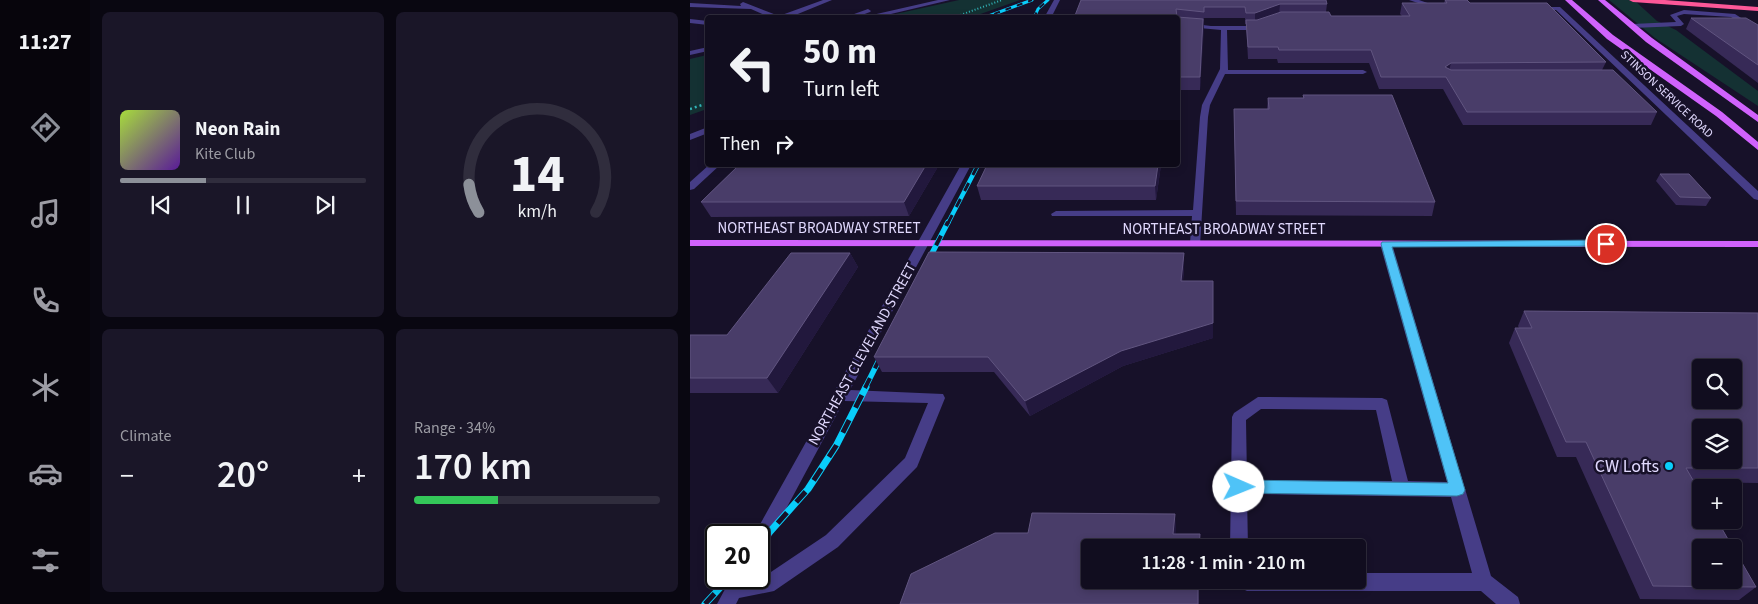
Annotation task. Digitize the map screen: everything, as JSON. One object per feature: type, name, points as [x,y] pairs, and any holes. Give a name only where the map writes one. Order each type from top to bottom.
[{"type":"highway","points":[[1633,0],[1758,9]]},
{"type":"main road","points":[[1568,0],[1610,37],[1719,114],[1758,146]]},
{"type":"main road","points":[[1601,0],[1632,26],[1758,119]]},
{"type":"main road","name":"NORTHEAST BROADWAY STREET","points":[[690,243],[1758,244]]},
{"type":"street","points":[[736,0],[749,8],[770,15]]},
{"type":"street","points":[[786,15],[824,0]]},
{"type":"street","points":[[856,15],[909,0]]},
{"type":"street","points":[[876,15],[947,0]]},
{"type":"street","points":[[1049,15],[1057,0]]},
{"type":"street","points":[[1412,0],[1429,6],[1439,6]]},
{"type":"street","points":[[690,5],[749,8]]},
{"type":"street","name":"STINSON SERVICE ROAD","points":[[1526,8],[1558,8],[1627,78],[1758,197]]},
{"type":"street","points":[[1632,26],[1681,24],[1673,15],[1684,12],[1733,15],[1758,32]]},
{"type":"street","points":[[1180,24],[1224,28],[1256,28],[1271,22]]},
{"type":"street","points":[[690,23],[705,23]]},
{"type":"street","points":[[1196,244],[1206,105],[1223,72],[1224,28]]},
{"type":"street","points":[[690,53],[705,50]]},
{"type":"street","points":[[1223,72],[1363,72]]},
{"type":"street","points":[[690,137],[705,131]]},
{"type":"street","points":[[690,187],[713,167]]},
{"type":"street","name":"NORTHEAST CLEVELAND STREET","points":[[769,524],[965,167]]},
{"type":"street","points":[[1056,214],[1198,213]]},
{"type":"street","points":[[1386,244],[1484,582],[1511,604]]},
{"type":"street","points":[[734,591],[768,585],[832,541],[911,462],[938,398],[839,395]]},
{"type":"street","points":[[1239,539],[1238,417],[1258,403],[1382,404],[1402,488]]},
{"type":"street","points":[[1239,487],[1457,490]]},
{"type":"street","points":[[1366,582],[1484,582]]},
{"type":"path","points":[[960,15],[1002,0]]},
{"type":"path","points":[[690,109],[705,104]]},
{"type":"green space","points":[[959,0],[1020,0],[978,15],[891,15]]},
{"type":"green space","points":[[1609,0],[1634,0],[1657,21],[1676,30],[1758,91],[1758,106],[1655,38]]},
{"type":"green space","points":[[705,55],[705,110],[690,115],[690,59]]},
{"type":"building","points":[[1081,0],[1326,0],[1327,4],[1280,4],[1255,13],[1246,13],[1245,7],[1204,7],[1204,12],[1176,9],[1177,15],[1075,15]]},
{"type":"building","points":[[1445,0],[1467,0],[1470,3],[1547,3],[1606,62],[1451,63],[1445,67],[1451,70],[1613,70],[1657,112],[1467,112],[1446,77],[1381,77],[1371,50],[1279,50],[1278,47],[1248,47],[1246,20],[1257,20],[1281,12],[1329,12],[1331,16],[1410,16],[1402,3],[1447,3]]},
{"type":"building","points":[[1180,17],[1203,19],[1200,77],[1180,77]]},
{"type":"building","points":[[1691,18],[1746,18],[1758,25],[1758,65]]},
{"type":"building","points":[[1303,95],[1392,95],[1435,202],[1236,201],[1234,109],[1269,109],[1268,98],[1304,98]]},
{"type":"building","points":[[737,167],[925,167],[904,202],[701,202]]},
{"type":"building","points":[[986,167],[1158,167],[1155,186],[977,186]]},
{"type":"building","points":[[1660,174],[1689,174],[1711,198],[1680,197]]},
{"type":"building","points":[[929,252],[1184,253],[1181,281],[1213,281],[1213,323],[1121,351],[1025,401],[988,357],[874,357]]},
{"type":"building","points":[[791,253],[850,253],[767,378],[690,378],[690,335],[727,335]]},
{"type":"building","name":"CW Lofts","points":[[1524,311],[1758,313],[1758,468],[1742,468],[1742,419],[1692,419],[1692,468],[1686,468],[1692,479],[1692,529],[1722,529],[1728,539],[1692,539],[1692,586],[1653,586],[1586,442],[1566,442],[1515,328],[1532,328]]},
{"type":"building","points":[[1032,513],[1175,514],[1173,534],[1200,534],[1200,539],[1081,539],[1081,589],[1198,589],[1198,604],[900,604],[911,574],[995,533],[1028,533]]},
{"type":"building","name":"CW Lofts","points":[[1742,563],[1756,587],[1742,587]]},
{"type":"railway","points":[[991,15],[1032,0]]},
{"type":"railway","points":[[1035,15],[1038,9],[1048,0]]},
{"type":"railway","points":[[948,223],[977,167]]},
{"type":"railway","points":[[926,265],[948,222]]},
{"type":"railway","points":[[865,388],[884,350]]},
{"type":"railway","points":[[770,532],[808,489],[836,446],[866,387]]},
{"type":"railway","points":[[705,604],[719,589]]},
{"type":"place","name":"CW Lofts","points":[[1669,466]]},
{"type":"route","points":[[1239,487],[1457,490],[1386,244],[1606,244]]}]
